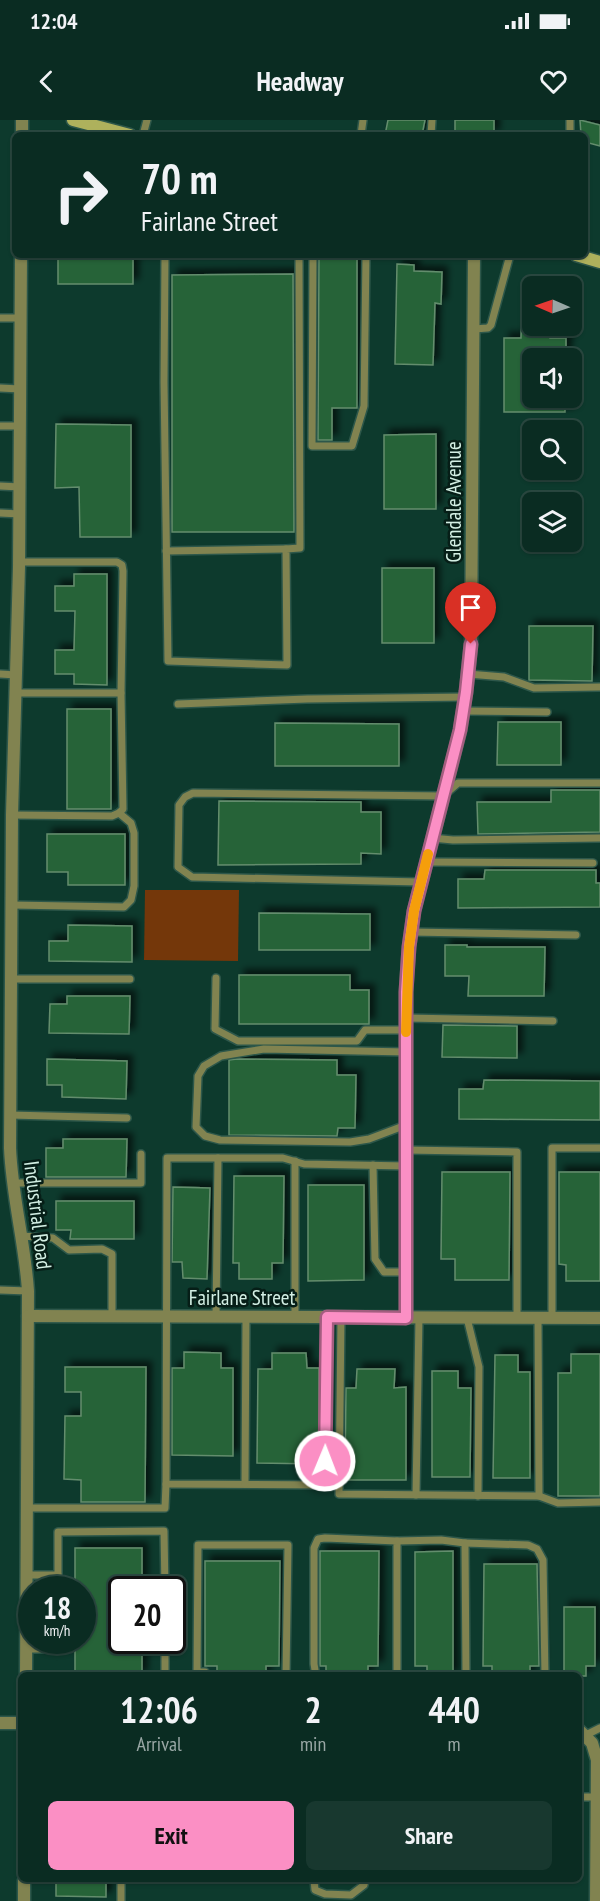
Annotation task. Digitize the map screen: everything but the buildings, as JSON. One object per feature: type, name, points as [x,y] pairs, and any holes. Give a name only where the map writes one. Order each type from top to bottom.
[{"type":"street","points":[[73,120],[117,126]]},
{"type":"street","name":"Industrial Road","points":[[21,258],[19,562],[6,953],[11,979],[6,994],[5,1035],[12,1183],[28,1291],[26,1575]]},
{"type":"street","name":"Glendale Avenue","points":[[406,1318],[406,1024],[411,933],[420,882],[466,697],[472,617],[474,258]]},
{"type":"street","name":"Fairlane Street","points":[[28,1316],[600,1318]]},
{"type":"street","name":"Industrial Road","points":[[26,1654],[26,1672]]},
{"type":"street","points":[[0,1723],[18,1723]]},
{"type":"street","points":[[583,1732],[592,1743],[597,1760],[596,1901]]},
{"type":"street","points":[[24,1882],[24,1901]]},
{"type":"lane","points":[[165,258],[164,382],[168,661],[287,665],[286,549]]},
{"type":"lane","points":[[166,551],[300,548],[299,258]]},
{"type":"lane","points":[[313,258],[312,446],[352,446],[364,406],[366,258]]},
{"type":"lane","points":[[474,329],[491,326],[509,258]]},
{"type":"lane","points":[[0,318],[20,318]]},
{"type":"lane","points":[[0,388],[20,389]]},
{"type":"lane","points":[[0,426],[20,426]]},
{"type":"lane","points":[[0,486],[20,487]]},
{"type":"lane","points":[[0,513],[20,514]]},
{"type":"lane","points":[[12,814],[112,816],[123,808],[122,565],[117,562],[19,562]]},
{"type":"lane","points":[[0,674],[16,675]]},
{"type":"lane","points":[[468,674],[504,677],[534,688],[600,687]]},
{"type":"lane","points":[[16,693],[121,693]]},
{"type":"lane","points":[[178,704],[307,699],[466,697]]},
{"type":"lane","points":[[463,711],[547,712]]},
{"type":"lane","points":[[420,882],[192,877],[178,867],[178,805],[185,797],[193,793],[443,796],[458,783],[600,783]]},
{"type":"lane","points":[[8,900],[124,907],[131,900],[134,886],[134,833],[131,823],[119,813]]},
{"type":"lane","points":[[432,838],[453,840],[600,838]]},
{"type":"lane","points":[[426,862],[593,863]]},
{"type":"lane","points":[[411,933],[576,935]]},
{"type":"lane","points":[[216,978],[215,1029],[238,1041],[357,1041],[365,1030],[406,1024],[553,1021]]},
{"type":"lane","points":[[11,979],[129,979]]},
{"type":"lane","points":[[406,1052],[264,1049],[222,1056],[204,1066],[198,1076],[196,1127],[205,1136],[220,1140],[350,1142],[369,1139],[406,1125]]},
{"type":"lane","points":[[10,1115],[127,1118]]},
{"type":"lane","points":[[552,1317],[552,1148],[600,1148]]},
{"type":"lane","points":[[406,1150],[517,1152],[517,1318]]},
{"type":"lane","points":[[12,1183],[141,1183],[141,1154]]},
{"type":"lane","points":[[27,1508],[165,1508],[167,1158],[283,1158],[304,1164],[406,1166]]},
{"type":"lane","points":[[216,1317],[218,1158]]},
{"type":"lane","points":[[295,1161],[296,1317]]},
{"type":"lane","points":[[373,1165],[375,1258],[384,1272],[406,1272]]},
{"type":"lane","points":[[21,1236],[53,1238],[69,1250],[102,1249],[112,1254],[112,1317]]},
{"type":"lane","points":[[0,1290],[28,1291]]},
{"type":"lane","points":[[245,1484],[246,1317]]},
{"type":"lane","points":[[166,1484],[324,1485],[327,1317]]},
{"type":"lane","points":[[341,1317],[339,1494],[539,1496],[558,1503],[600,1502]]},
{"type":"lane","points":[[416,1495],[419,1317]]},
{"type":"lane","points":[[467,1317],[478,1367],[478,1496]]},
{"type":"lane","points":[[538,1317],[539,1496]]},
{"type":"lane","points":[[26,1575],[58,1575],[58,1532],[164,1531],[165,1576]]},
{"type":"lane","points":[[315,1672],[314,1554],[316,1541],[325,1538],[441,1540],[533,1546],[541,1554],[544,1573],[545,1672]]},
{"type":"lane","points":[[397,1541],[397,1672]]},
{"type":"lane","points":[[465,1543],[466,1672]]},
{"type":"lane","points":[[197,1672],[198,1545],[288,1545],[286,1672]]},
{"type":"lane","points":[[165,1654],[165,1672]]},
{"type":"lane","points":[[583,1732],[600,1728]]},
{"type":"lane","points":[[582,1797],[597,1797]]},
{"type":"lane","points":[[121,1882],[121,1901]]},
{"type":"lane","points":[[314,1882],[315,1890],[325,1894],[351,1895],[365,1882]]},
{"type":"shaded area","points":[[145,890],[239,890],[238,961],[144,960]]},
{"type":"slow traffic","points":[[406,1032],[409,947],[414,911],[428,854]]},
{"type":"route","points":[[325,1461],[327,1317],[406,1318],[406,992],[409,947],[420,882],[460,730],[471,644]]}]
